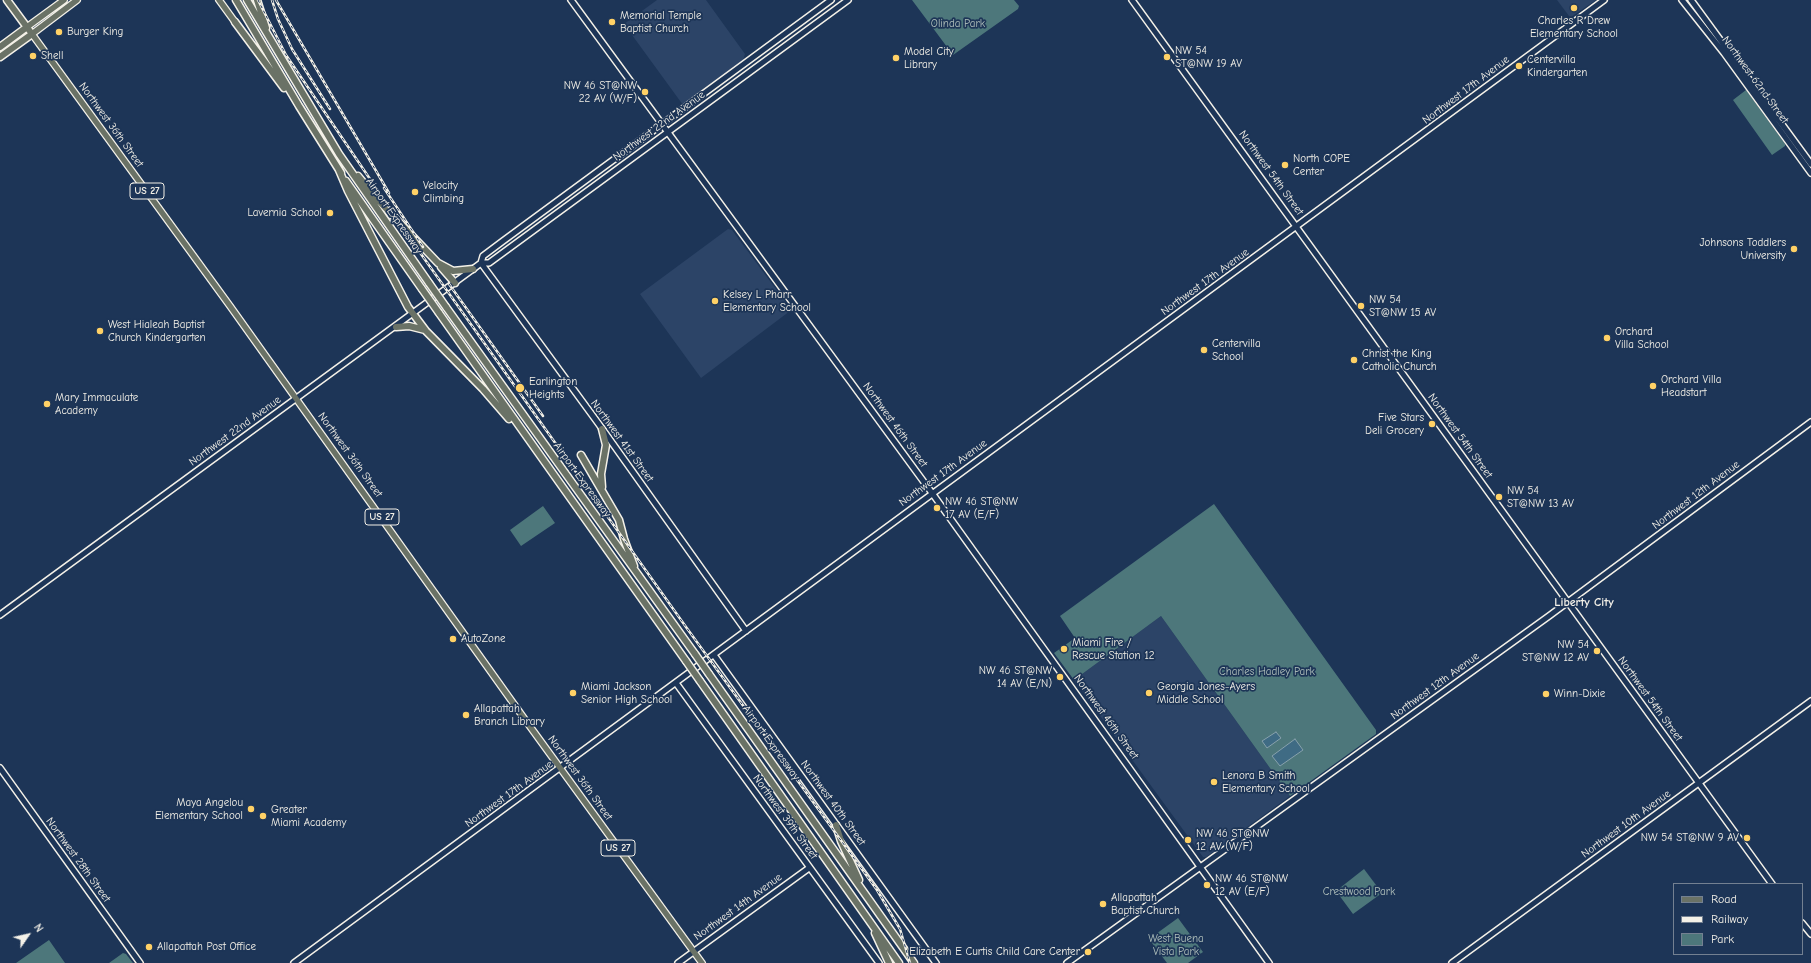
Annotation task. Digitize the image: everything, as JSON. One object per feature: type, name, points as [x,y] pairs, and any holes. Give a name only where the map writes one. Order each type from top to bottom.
[{"type":"highway","name":"Northwest 36th Street","points":[[7,0],[32,34]]},
{"type":"highway","name":"Airport Expressway","points":[[236,0],[339,170],[899,963]]},
{"type":"highway","name":"Airport Expressway","points":[[247,0],[339,154],[446,307],[914,963]]},
{"type":"highway","points":[[257,0],[271,41]]},
{"type":"highway","points":[[235,22],[299,106]]},
{"type":"highway","points":[[0,47],[27,27]]},
{"type":"highway","points":[[0,57],[32,34]]},
{"type":"highway","points":[[339,154],[377,200],[438,263],[454,283]]},
{"type":"highway","points":[[339,170],[348,191],[408,307],[426,331],[488,394],[540,456]]},
{"type":"highway","points":[[438,263],[453,271],[473,269]]},
{"type":"highway","points":[[396,327],[409,326],[426,331]]},
{"type":"highway","points":[[602,429],[606,445],[601,481],[606,497]]},
{"type":"highway","points":[[581,455],[619,520],[624,540],[639,576]]},
{"type":"highway","points":[[836,825],[845,851],[873,904]]},
{"type":"highway","points":[[873,926],[879,943],[889,963]]},
{"type":"main road","points":[[27,27],[64,0]]},
{"type":"main road","points":[[32,34],[77,0]]},
{"type":"main road","points":[[219,0],[235,22]]},
{"type":"main road","name":"Northwest 46th Street","points":[[571,0],[932,493],[1269,963]]},
{"type":"main road","name":"Northwest 22nd Avenue","points":[[481,264],[483,256],[831,0]]},
{"type":"main road","name":"Northwest 22nd Avenue","points":[[0,614],[414,314],[473,269],[481,264],[489,263],[848,0]]},
{"type":"main road","name":"Northwest 54th Street","points":[[1132,0],[1771,883]]},
{"type":"main road","name":"Northwest 17th Avenue","points":[[294,963],[560,769],[932,493],[1604,0]]},
{"type":"main road","name":"Northwest 62nd Street","points":[[1682,0],[1724,53],[1811,173]]},
{"type":"main road","name":"Northwest 62nd Street","points":[[1691,0],[1811,164]]},
{"type":"main road","name":"Northwest 36th Street","points":[[32,34],[297,399],[560,769],[702,963]]},
{"type":"main road","name":"Northwest 41st Street","points":[[481,264],[602,429],[746,631]]},
{"type":"main road","name":"Northwest 12th Avenue","points":[[1067,963],[1568,602],[1811,422]]},
{"type":"main road","name":"Northwest 40th Street","points":[[714,655],[936,963]]},
{"type":"main road","name":"Northwest 39th Street","points":[[676,683],[879,963]]},
{"type":"main road","name":"Northwest 10th Avenue","points":[[1452,963],[1811,701]]},
{"type":"main road","name":"Northwest 28th Street","points":[[0,768],[140,963]]},
{"type":"main road","name":"Northwest 14th Avenue","points":[[678,963],[809,868]]},
{"type":"main road","points":[[1803,924],[1811,934]]},
{"type":"shaded area","points":[[657,0],[706,0],[745,54],[743,60],[683,105],[624,24]]},
{"type":"shaded area","name":"Charles R Drew Elementary School","points":[[1557,0],[1596,0],[1571,17]]},
{"type":"shaded area","name":"Kelsey L Pharr Elementary School","points":[[728,229],[732,230],[790,308],[790,311],[701,378],[640,294]]},
{"type":"shaded area","points":[[1161,616],[1290,796],[1206,857],[1203,857],[1074,680]]},
{"type":"shaded area","points":[[1276,732],[1281,738],[1267,748],[1262,741]]},
{"type":"shaded area","points":[[1295,739],[1303,750],[1280,766],[1272,756]]},
{"type":"green space","name":"Olinda Park","points":[[912,0],[1014,0],[1019,6],[1018,9],[953,55]]},
{"type":"green space","points":[[1746,90],[1785,144],[1785,146],[1772,155],[1733,100]]},
{"type":"green space","name":"Charles Hadley Park","points":[[1214,504],[1376,730],[1376,734],[1290,796],[1161,616],[1074,680],[1054,653],[1075,638],[1060,616]]},
{"type":"green space","points":[[543,506],[555,523],[521,546],[510,530]]},
{"type":"green space","name":"Crestwood Park","points":[[1364,869],[1382,893],[1353,914],[1336,891]]},
{"type":"green space","name":"West Buena Vista Park","points":[[1178,918],[1203,952],[1188,963],[1167,963],[1149,939]]},
{"type":"green space","points":[[49,940],[65,963],[16,963]]},
{"type":"green space","points":[[123,953],[126,954],[133,963],[109,963]]},
{"type":"railway","points":[[258,0],[286,55],[416,247],[686,627],[877,890],[900,929],[910,963]]},
{"type":"railway","points":[[272,0],[278,19],[292,49],[330,109]]},
{"type":"railway","points":[[276,0],[389,193]]},
{"type":"railway","points":[[384,188],[423,247]]},
{"type":"railway","points":[[449,284],[543,416]]},
{"type":"place","name":"Charles R Drew Elementary School","points":[[1574,8]]},
{"type":"place","name":"Memorial Temple Baptist Church","points":[[612,22]]},
{"type":"place","name":"Burger King","points":[[59,32]]},
{"type":"place","name":"Shell","points":[[33,56]]},
{"type":"place","name":"NW 54 ST@NW 19 AV","points":[[1167,57]]},
{"type":"place","name":"Model City Library","points":[[896,58]]},
{"type":"place","name":"Centervilla Kindergarten","points":[[1519,66]]},
{"type":"place","name":"NW 46 ST@NW 22 AV (W/F)","points":[[645,92]]},
{"type":"place","name":"North COPE Center","points":[[1285,165]]},
{"type":"place","name":"Velocity Climbing","points":[[415,192]]},
{"type":"place","name":"Lavernia School","points":[[330,213]]},
{"type":"place","name":"Johnsons Toddlers University","points":[[1794,249]]},
{"type":"place","name":"Kelsey L Pharr Elementary School","points":[[715,301]]},
{"type":"place","name":"NW 54 ST@NW 15 AV","points":[[1361,306]]},
{"type":"place","name":"West Hialeah Baptist Church Kindergarten","points":[[100,331]]},
{"type":"place","name":"Orchard Villa School","points":[[1607,338]]},
{"type":"place","name":"Centervilla School","points":[[1204,350]]},
{"type":"place","name":"Christ the King Catholic Church","points":[[1354,360]]},
{"type":"place","name":"Orchard Villa Headstart","points":[[1653,386]]},
{"type":"place","name":"Earlington Heights","points":[[520,388]]},
{"type":"place","name":"Mary Immaculate Academy","points":[[47,404]]},
{"type":"place","name":"Five Stars Deli Grocery","points":[[1432,424]]},
{"type":"place","name":"NW 54 ST@NW 13 AV","points":[[1499,497]]},
{"type":"place","name":"NW 46 ST@NW 17 AV (E/F)","points":[[937,508]]},
{"type":"place","name":"AutoZone","points":[[453,639]]},
{"type":"place","name":"Miami Fire / Rescue Station 12","points":[[1064,649]]},
{"type":"place","name":"NW 54 ST@NW 12 AV","points":[[1597,651]]},
{"type":"place","name":"NW 46 ST@NW 14 AV (E/N)","points":[[1060,677]]},
{"type":"place","name":"Miami Jackson Senior High School","points":[[573,693]]},
{"type":"place","name":"Georgia Jones-Ayers Middle School","points":[[1149,693]]},
{"type":"place","name":"Winn-Dixie","points":[[1546,694]]},
{"type":"place","name":"Allapattah Branch Library","points":[[466,715]]},
{"type":"place","name":"Lenora B Smith Elementary School","points":[[1214,782]]},
{"type":"place","name":"Maya Angelou Elementary School","points":[[251,809]]},
{"type":"place","name":"Greater Miami Academy","points":[[263,816]]},
{"type":"place","name":"NW 54 ST@NW 9 AV","points":[[1747,838]]},
{"type":"place","name":"NW 46 ST@NW 12 AV (W/F)","points":[[1188,840]]},
{"type":"place","name":"NW 46 ST@NW 12 AV (E/F)","points":[[1207,885]]},
{"type":"place","name":"Allapattah Baptist Church","points":[[1103,904]]},
{"type":"place","name":"Allapattah Post Office","points":[[149,947]]},
{"type":"place","name":"Elizabeth E Curtis Child Care Center","points":[[1088,952]]},
{"type":"district","name":"Liberty City","points":[[1584,603]]}]
